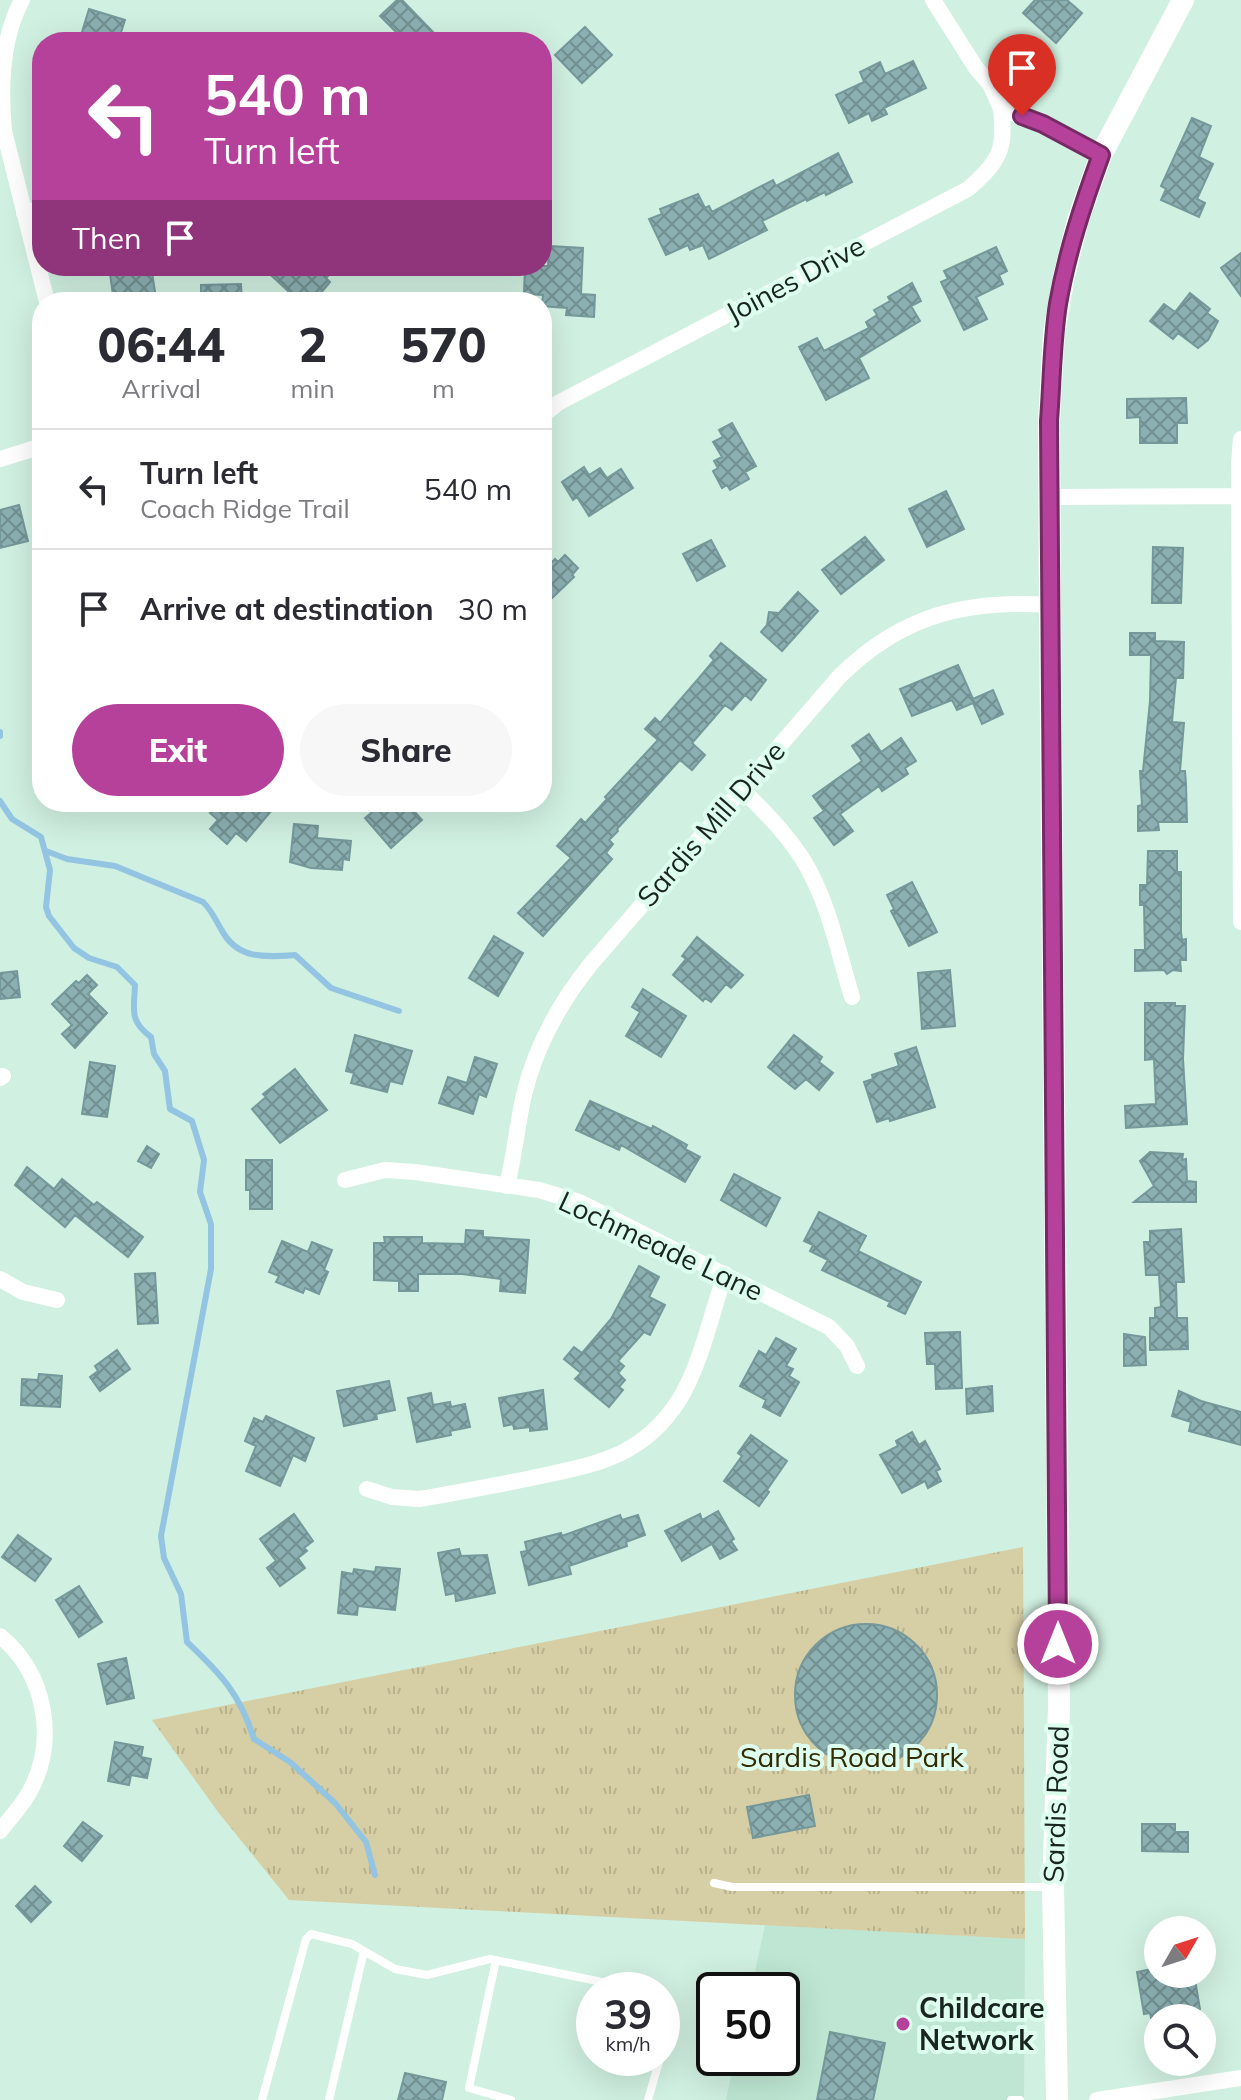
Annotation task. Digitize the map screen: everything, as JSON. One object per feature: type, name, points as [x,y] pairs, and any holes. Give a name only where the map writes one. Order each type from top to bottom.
[{"type":"main road","name":"Sardis Road","points":[[1057,2100],[1053,1887],[1059,1707],[1049,421],[1058,303],[1078,220],[1101,155],[1183,0]]},
{"type":"street","points":[[22,0],[5,52],[0,102],[4,131],[32,244]]},
{"type":"street","points":[[933,0],[976,68],[990,84],[1001,109],[1043,124],[1101,155]]},
{"type":"street","name":"Joines Drive","points":[[552,408],[968,189],[984,175],[1005,139],[1001,109]]},
{"type":"street","points":[[24,213],[32,211]]},
{"type":"street","points":[[1241,439],[1241,922]]},
{"type":"street","points":[[0,459],[32,449]]},
{"type":"street","points":[[1050,497],[1240,496]]},
{"type":"street","name":"Sardis Mill Drive","points":[[507,1186],[524,1097],[548,1028],[562,1004],[590,965],[839,677],[877,644],[921,620],[954,610],[996,604],[1050,605]]},
{"type":"street","points":[[741,789],[777,825],[803,860],[823,904],[852,997]]},
{"type":"street","name":"Lochmeade Lane","points":[[345,1180],[385,1170],[539,1190],[579,1202],[829,1327],[847,1346],[857,1366]]},
{"type":"street","points":[[367,1489],[392,1497],[419,1499],[599,1463],[633,1447],[665,1419],[681,1397],[725,1274]]},
{"type":"street","points":[[0,1279],[23,1292],[57,1300]]},
{"type":"street","points":[[0,1636],[11,1645],[29,1670],[42,1704],[46,1739],[37,1778],[29,1794],[0,1831]]},
{"type":"street","points":[[1097,2100],[1241,2078]]},
{"type":"lane","points":[[714,1883],[732,1887],[1053,1887]]},
{"type":"lane","points":[[262,2100],[306,1939],[311,1934],[352,1944],[395,1969],[427,1975],[490,1959],[576,1977]]},
{"type":"lane","points":[[329,2100],[364,1951]]},
{"type":"lane","points":[[496,1960],[469,2088],[511,2100]]},
{"type":"lane","points":[[648,2100],[655,2076]]},
{"type":"lane","points":[[1011,2100],[1020,2100]]},
{"type":"shaded area","name":"Childcare Network","points":[[765,1925],[1025,1939],[1024,2100],[726,2100],[731,2076],[800,2076],[800,1972],[755,1972]]},
{"type":"green space","name":"Sardis Road Park","points":[[1023,1547],[1025,1939],[289,1900],[218,1812],[152,1720]]},
{"type":"building","points":[[397,0],[402,0],[433,32],[396,32],[380,16]]},
{"type":"building","points":[[1035,0],[1067,0],[1082,13],[1056,43],[1023,13]]},
{"type":"building","points":[[89,9],[125,20],[121,32],[82,32]]},
{"type":"building","points":[[585,27],[612,55],[582,83],[555,55]]},
{"type":"building","points":[[913,61],[926,88],[884,108],[887,114],[872,121],[869,113],[849,123],[836,95],[864,82],[860,72],[880,62],[885,74]]},
{"type":"building","points":[[1192,118],[1211,126],[1199,157],[1213,164],[1197,199],[1205,203],[1199,217],[1161,200],[1166,189],[1161,186]]},
{"type":"building","points":[[838,153],[852,182],[826,195],[825,192],[806,199],[762,221],[767,230],[709,259],[703,245],[690,250],[688,245],[666,255],[649,219],[662,214],[660,209],[698,194],[705,208],[709,206],[712,212],[773,180],[776,186]]},
{"type":"building","points":[[552,246],[583,248],[581,294],[595,295],[594,317],[566,315],[567,308],[552,307],[552,292],[524,292],[525,276],[552,276]]},
{"type":"building","points":[[996,247],[1007,271],[999,275],[1003,284],[976,297],[987,319],[964,330],[941,282],[948,279],[944,271]]},
{"type":"building","points":[[1241,253],[1241,296],[1221,268]]},
{"type":"building","points":[[110,276],[153,276],[155,292],[113,292]]},
{"type":"building","points":[[272,276],[328,276],[326,278],[330,282],[322,292],[289,292]]},
{"type":"building","points":[[912,283],[921,301],[911,306],[920,321],[859,358],[869,378],[826,400],[799,347],[817,338],[824,351],[869,328],[866,322],[877,315],[874,310],[890,301],[888,297]]},
{"type":"building","points":[[241,284],[241,292],[201,292],[201,285]]},
{"type":"building","points":[[1190,293],[1210,309],[1207,313],[1218,321],[1208,340],[1198,348],[1178,333],[1173,339],[1150,321],[1164,304],[1175,312]]},
{"type":"building","points":[[1186,398],[1187,423],[1177,423],[1177,443],[1140,443],[1140,417],[1127,418],[1127,399]]},
{"type":"building","points":[[732,423],[756,466],[745,472],[749,479],[730,490],[727,485],[722,488],[713,471],[718,468],[714,461],[722,457],[713,442],[723,437],[719,430]]},
{"type":"building","points":[[584,467],[589,475],[600,468],[607,478],[621,469],[633,488],[589,516],[577,497],[573,500],[562,482]]},
{"type":"building","points":[[946,491],[964,529],[927,547],[909,509]]},
{"type":"building","points":[[19,505],[28,541],[0,548],[0,510]]},
{"type":"building","points":[[865,537],[884,560],[841,594],[822,570]]},
{"type":"building","points":[[711,540],[725,566],[697,581],[683,554]]},
{"type":"building","points":[[1153,547],[1183,548],[1181,603],[1152,603]]},
{"type":"building","points":[[565,555],[578,568],[572,575],[574,577],[552,598],[552,562],[555,559],[558,562]]},
{"type":"building","points":[[798,592],[818,611],[782,651],[761,632],[767,625],[769,612],[779,613]]},
{"type":"building","points":[[1130,633],[1155,633],[1155,641],[1184,642],[1183,678],[1176,678],[1172,722],[1184,723],[1180,771],[1185,771],[1187,822],[1158,822],[1159,830],[1138,831],[1138,806],[1142,805],[1140,771],[1143,771],[1150,701],[1151,655],[1130,655]]},
{"type":"building","points":[[721,643],[766,680],[751,700],[745,695],[732,710],[725,705],[692,743],[705,755],[692,770],[680,760],[617,829],[609,840],[613,844],[606,853],[612,859],[543,936],[518,913],[571,858],[557,846],[581,819],[585,823],[658,740],[645,729],[655,718],[660,723],[714,660],[710,656]]},
{"type":"building","points":[[958,665],[973,699],[993,690],[1003,714],[982,724],[973,703],[957,710],[952,700],[912,716],[900,689]]},
{"type":"building","points":[[869,734],[881,752],[901,738],[916,761],[905,768],[908,774],[882,791],[879,786],[840,814],[853,831],[834,845],[814,818],[824,811],[813,796],[862,761],[852,746]]},
{"type":"building","points":[[270,812],[246,841],[236,833],[227,844],[210,829],[218,820],[210,813]]},
{"type":"building","points":[[372,812],[415,812],[422,820],[391,848],[365,818]]},
{"type":"building","points":[[294,824],[318,826],[317,838],[351,841],[349,860],[343,859],[342,870],[311,868],[290,862]]},
{"type":"building","points":[[1148,851],[1177,851],[1177,872],[1181,872],[1181,932],[1182,940],[1186,939],[1186,960],[1180,960],[1181,971],[1173,970],[1167,974],[1164,970],[1135,971],[1135,950],[1145,950],[1144,905],[1140,905],[1140,885],[1147,885]]},
{"type":"building","points":[[912,882],[937,932],[909,946],[891,911],[894,909],[887,895]]},
{"type":"building","points":[[494,936],[523,953],[498,996],[469,978]]},
{"type":"building","points":[[697,937],[743,975],[731,988],[726,984],[711,1002],[705,998],[703,1001],[673,975],[686,959],[682,956]]},
{"type":"building","points":[[950,970],[955,1026],[922,1029],[918,973]]},
{"type":"building","points":[[17,971],[20,997],[0,999],[0,973]]},
{"type":"building","points":[[87,975],[97,985],[88,994],[107,1013],[75,1048],[62,1034],[72,1025],[52,1004]]},
{"type":"building","points":[[643,989],[686,1016],[661,1057],[626,1036],[640,1012],[632,1007]]},
{"type":"building","points":[[1145,1003],[1185,1006],[1183,1059],[1187,1124],[1126,1128],[1125,1106],[1156,1104],[1154,1059],[1145,1060]]},
{"type":"building","points":[[355,1035],[412,1051],[402,1084],[390,1081],[387,1092],[351,1083],[354,1073],[346,1071]]},
{"type":"building","points":[[794,1035],[822,1057],[819,1062],[833,1073],[819,1090],[806,1079],[795,1089],[768,1067]]},
{"type":"building","points":[[916,1047],[935,1107],[877,1122],[864,1082],[873,1079],[872,1075],[899,1066],[895,1054]]},
{"type":"building","points":[[475,1057],[497,1064],[486,1097],[479,1094],[473,1114],[439,1103],[448,1077],[467,1083]]},
{"type":"building","points":[[90,1062],[115,1066],[107,1117],[82,1114]]},
{"type":"building","points":[[295,1069],[327,1110],[280,1143],[252,1109],[266,1097],[263,1094]]},
{"type":"building","points":[[590,1101],[652,1129],[653,1126],[687,1145],[685,1149],[700,1157],[685,1182],[621,1145],[619,1150],[576,1130]]},
{"type":"building","points":[[147,1146],[159,1154],[151,1168],[138,1161]]},
{"type":"building","points":[[1150,1152],[1183,1154],[1187,1181],[1196,1182],[1196,1202],[1134,1202],[1154,1186],[1140,1161]]},
{"type":"building","points":[[246,1160],[272,1160],[272,1209],[250,1209],[250,1190],[246,1190]]},
{"type":"building","points":[[27,1167],[54,1189],[62,1179],[94,1205],[97,1202],[143,1237],[128,1257],[75,1215],[65,1227],[15,1185]]},
{"type":"building","points":[[734,1174],[780,1198],[766,1226],[721,1200]]},
{"type":"building","points":[[819,1212],[866,1236],[858,1251],[921,1282],[905,1314],[888,1306],[890,1302],[822,1270],[828,1260],[810,1251],[813,1245],[804,1241]]},
{"type":"building","points":[[1181,1229],[1184,1282],[1176,1282],[1177,1318],[1187,1318],[1188,1349],[1150,1350],[1150,1318],[1155,1318],[1155,1308],[1161,1307],[1159,1275],[1146,1275],[1144,1242],[1150,1242],[1150,1231]]},
{"type":"building","points":[[466,1230],[483,1231],[483,1237],[529,1240],[525,1293],[500,1291],[501,1279],[462,1274],[418,1274],[418,1291],[399,1291],[399,1281],[374,1280],[374,1243],[385,1243],[384,1237],[422,1237],[422,1243],[465,1244]]},
{"type":"building","points":[[282,1241],[308,1252],[312,1242],[332,1250],[319,1294],[305,1288],[303,1293],[276,1282],[279,1276],[269,1272]]},
{"type":"building","points":[[639,1266],[659,1277],[649,1297],[665,1305],[650,1335],[644,1332],[618,1361],[624,1366],[618,1373],[625,1380],[619,1387],[623,1390],[609,1407],[575,1379],[581,1373],[564,1359],[574,1347],[582,1353],[611,1319]]},
{"type":"building","points":[[155,1273],[158,1323],[138,1324],[135,1274]]},
{"type":"building","points":[[960,1332],[962,1388],[936,1389],[935,1364],[927,1364],[925,1333]]},
{"type":"building","points":[[1124,1334],[1145,1337],[1146,1365],[1124,1366]]},
{"type":"building","points":[[776,1338],[796,1349],[786,1366],[793,1369],[789,1376],[799,1382],[780,1416],[763,1407],[766,1400],[740,1386],[759,1351],[766,1355]]},
{"type":"building","points":[[117,1350],[130,1369],[100,1391],[90,1377],[98,1371],[95,1366]]},
{"type":"building","points":[[39,1374],[62,1376],[60,1407],[21,1405],[22,1379],[38,1380]]},
{"type":"building","points":[[389,1381],[395,1410],[376,1414],[377,1419],[344,1426],[337,1391]]},
{"type":"building","points":[[992,1386],[993,1411],[967,1414],[966,1389]]},
{"type":"building","points":[[543,1390],[547,1429],[530,1431],[530,1427],[514,1429],[513,1424],[504,1426],[499,1398]]},
{"type":"building","points":[[1179,1391],[1201,1401],[1241,1412],[1241,1445],[1189,1431],[1191,1422],[1172,1416]]},
{"type":"building","points":[[431,1393],[433,1405],[450,1402],[451,1407],[465,1404],[470,1427],[450,1431],[451,1435],[417,1442],[408,1398]]},
{"type":"building","points":[[266,1416],[314,1438],[305,1461],[293,1455],[280,1486],[246,1471],[256,1446],[245,1441],[254,1418],[263,1422]]},
{"type":"building","points":[[912,1432],[919,1445],[925,1441],[940,1469],[936,1471],[941,1481],[928,1488],[925,1481],[902,1493],[880,1455],[898,1446],[896,1441]]},
{"type":"building","points":[[751,1435],[787,1461],[759,1506],[724,1481],[742,1456],[738,1453]]},
{"type":"building","points":[[718,1511],[737,1550],[720,1559],[712,1544],[682,1561],[665,1531],[700,1514],[702,1520]]},
{"type":"building","points":[[294,1514],[313,1541],[298,1558],[305,1568],[280,1586],[267,1568],[276,1561],[260,1539]]},
{"type":"building","points":[[620,1515],[622,1520],[638,1515],[645,1535],[626,1542],[627,1546],[569,1566],[571,1574],[529,1585],[521,1552],[527,1551],[525,1542],[561,1533],[562,1536]]},
{"type":"building","points":[[18,1535],[51,1559],[35,1581],[2,1557]]},
{"type":"building","points":[[459,1549],[461,1556],[487,1555],[495,1593],[456,1601],[455,1593],[446,1595],[438,1553]]},
{"type":"building","points":[[376,1567],[400,1569],[395,1610],[358,1606],[357,1615],[338,1613],[342,1572],[353,1574],[354,1569],[375,1572]]},
{"type":"building","points":[[79,1586],[102,1622],[79,1637],[56,1600]]},
{"type":"building","points":[[866,1624],[893,1629],[916,1645],[932,1668],[937,1695],[932,1722],[916,1745],[893,1761],[866,1766],[839,1761],[816,1745],[800,1722],[795,1695],[800,1668],[816,1645],[839,1629]]},
{"type":"building","points":[[126,1658],[134,1698],[107,1704],[98,1664]]},
{"type":"building","points":[[115,1742],[143,1747],[141,1757],[151,1759],[147,1778],[131,1775],[129,1785],[108,1781]]},
{"type":"building","points":[[809,1795],[815,1826],[753,1838],[747,1807]]},
{"type":"building","points":[[83,1822],[102,1836],[82,1861],[64,1846]]},
{"type":"building","points":[[1142,1824],[1175,1824],[1175,1832],[1188,1832],[1188,1852],[1142,1851]]},
{"type":"building","points":[[35,1886],[51,1902],[31,1922],[16,1906]]},
{"type":"building","points":[[1144,1971],[1144,1988],[1196,1988],[1199,2004],[1144,2004],[1144,2014],[1137,1972]]},
{"type":"building","points":[[830,2032],[885,2043],[873,2100],[817,2100]]},
{"type":"building","points":[[405,2073],[446,2082],[442,2100],[398,2100]]},
{"type":"waterway","points":[[0,801],[12,819],[41,837],[50,870],[46,907],[49,916],[74,948],[89,958],[117,967],[135,985],[134,1014],[139,1026],[151,1037],[154,1054],[165,1071],[170,1109],[192,1121],[204,1160],[200,1192],[211,1224],[211,1269],[161,1536],[164,1558],[181,1594],[187,1642],[210,1664],[236,1697],[254,1739],[290,1762],[335,1803],[366,1842],[375,1875]]},
{"type":"waterway","points":[[46,851],[67,859],[115,866],[203,902],[235,946],[263,956],[295,955],[331,988],[399,1011]]},
{"type":"place","name":"Childcare Network","points":[[903,2024]]},
{"type":"route","points":[[1022,116],[1101,155],[1078,220],[1058,303],[1049,421],[1058,1644]]}]
